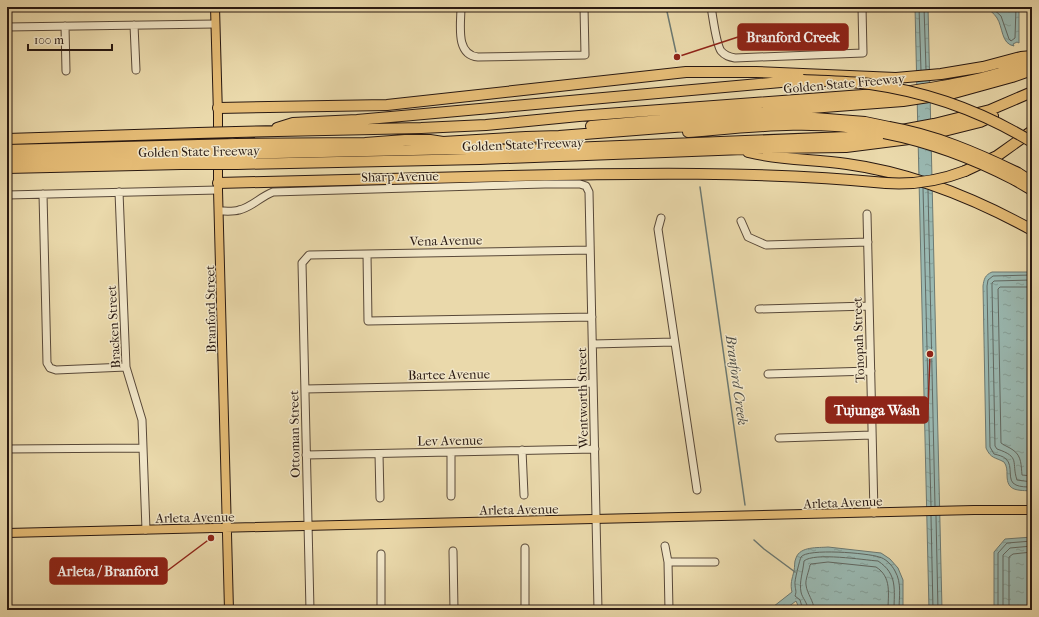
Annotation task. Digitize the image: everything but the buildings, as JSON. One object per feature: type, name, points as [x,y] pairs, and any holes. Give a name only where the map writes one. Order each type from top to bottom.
[{"type":"highway","points":[[218,108],[387,105],[686,72],[756,72],[896,78],[940,74],[983,67],[1021,57],[1032,56]]},
{"type":"highway","name":"Golden State Freeway","points":[[7,139],[486,125],[579,116],[903,97],[943,91],[1032,61]]},
{"type":"highway","points":[[943,91],[1012,77],[1032,70]]},
{"type":"highway","points":[[267,132],[293,123],[364,119],[803,80],[868,84],[895,88],[930,97],[982,116],[1012,130],[1032,142]]},
{"type":"highway","points":[[935,129],[990,110],[1032,92]]},
{"type":"highway","points":[[237,154],[365,143],[507,134],[903,97]]},
{"type":"highway","name":"Golden State Freeway","points":[[7,168],[181,160],[237,154],[480,159],[846,147],[935,129],[980,122],[1032,99]]},
{"type":"highway","points":[[430,140],[443,142],[526,136],[559,136],[802,116],[865,122],[886,130]]},
{"type":"highway","points":[[497,150],[505,147],[561,142],[802,124],[834,125],[886,130],[942,140],[971,151],[1016,177],[1032,190]]},
{"type":"highway","points":[[218,186],[637,174],[796,176],[913,184],[946,178],[965,172],[996,156],[1032,131]]},
{"type":"highway","points":[[7,150],[199,145],[237,154],[497,150],[832,138],[914,133]]},
{"type":"highway","points":[[736,150],[768,157],[848,164],[895,174],[956,193],[1001,213],[1032,230]]},
{"type":"highway","points":[[7,159],[181,160]]},
{"type":"highway","points":[[1016,177],[1032,182]]},
{"type":"main road","name":"Branford Street","points":[[215,7],[229,610]]},
{"type":"main road","name":"Arleta Avenue","points":[[7,533],[1032,510]]},
{"type":"street","points":[[461,7],[461,41],[465,52],[478,57],[585,55],[584,7]]},
{"type":"street","points":[[711,7],[718,45],[721,51],[727,56],[735,58],[863,53],[862,7]]},
{"type":"street","points":[[7,27],[215,24]]},
{"type":"street","points":[[134,25],[136,70]]},
{"type":"street","points":[[65,26],[66,70]]},
{"type":"street","name":"Sharp Avenue","points":[[219,211],[237,211],[251,205],[264,195],[273,192],[546,184],[580,184],[586,186]]},
{"type":"street","points":[[7,195],[119,192],[218,186]]},
{"type":"street","name":"Wentworth Street","points":[[586,186],[589,192],[598,610]]},
{"type":"street","name":"Bracken Street","points":[[119,192],[126,367],[142,420],[146,530]]},
{"type":"street","points":[[43,194],[47,363],[50,368],[56,370],[126,367]]},
{"type":"street","name":"Tonopah Street","points":[[867,214],[874,513]]},
{"type":"street","points":[[661,218],[658,229],[697,490]]},
{"type":"street","points":[[741,222],[748,237],[766,245],[868,242]]},
{"type":"street","name":"Vena Avenue","points":[[304,259],[308,255],[590,250]]},
{"type":"street","points":[[367,254],[368,322],[592,317]]},
{"type":"street","name":"Ottoman Street","points":[[304,259],[302,263],[310,610]]},
{"type":"street","points":[[759,309],[869,306]]},
{"type":"street","points":[[593,344],[674,342]]},
{"type":"street","points":[[768,374],[871,371]]},
{"type":"street","name":"Bartee Avenue","points":[[305,389],[593,383]]},
{"type":"street","points":[[779,438],[872,435]]},
{"type":"street","points":[[7,449],[143,448]]},
{"type":"street","name":"Lev Avenue","points":[[306,456],[595,449]]},
{"type":"street","points":[[522,450],[524,495]]},
{"type":"street","points":[[451,452],[451,496]]},
{"type":"street","points":[[379,454],[380,498]]},
{"type":"street","points":[[665,546],[668,562],[669,610]]},
{"type":"street","points":[[525,548],[525,610]]},
{"type":"street","points":[[453,551],[454,610]]},
{"type":"street","points":[[381,554],[381,610]]},
{"type":"street","points":[[668,562],[715,562]]},
{"type":"water","points":[[915,7],[928,7],[942,610],[929,610]]},
{"type":"water","points":[[985,7],[1019,7],[1019,43],[1017,42],[1013,44],[1014,46],[1010,45],[1004,39],[997,18]]},
{"type":"water","points":[[992,272],[1032,272],[1032,491],[1018,490],[1011,487],[1009,485],[1007,468],[1004,462],[992,456],[986,448],[983,286],[985,278]]},
{"type":"water","points":[[1032,537],[1032,610],[994,610],[994,552],[1005,539]]},
{"type":"water","points":[[828,547],[881,553],[890,559],[898,568],[903,580],[903,610],[800,610],[796,601],[784,610],[769,610],[792,592],[791,586],[795,561],[798,554],[801,551],[810,548]]},
{"type":"waterway","name":"Branford Creek","points":[[666,7],[677,57]]},
{"type":"waterway","name":"Branford Creek","points":[[700,187],[745,505]]},
{"type":"waterway","name":"Branford Creek","points":[[754,540],[795,572]]},
{"type":"place","name":"Branford Creek","points":[[677,57]]},
{"type":"place","name":"Tujunga Wash","points":[[930,354]]},
{"type":"place","name":"Arleta / Branford","points":[[211,538]]}]
